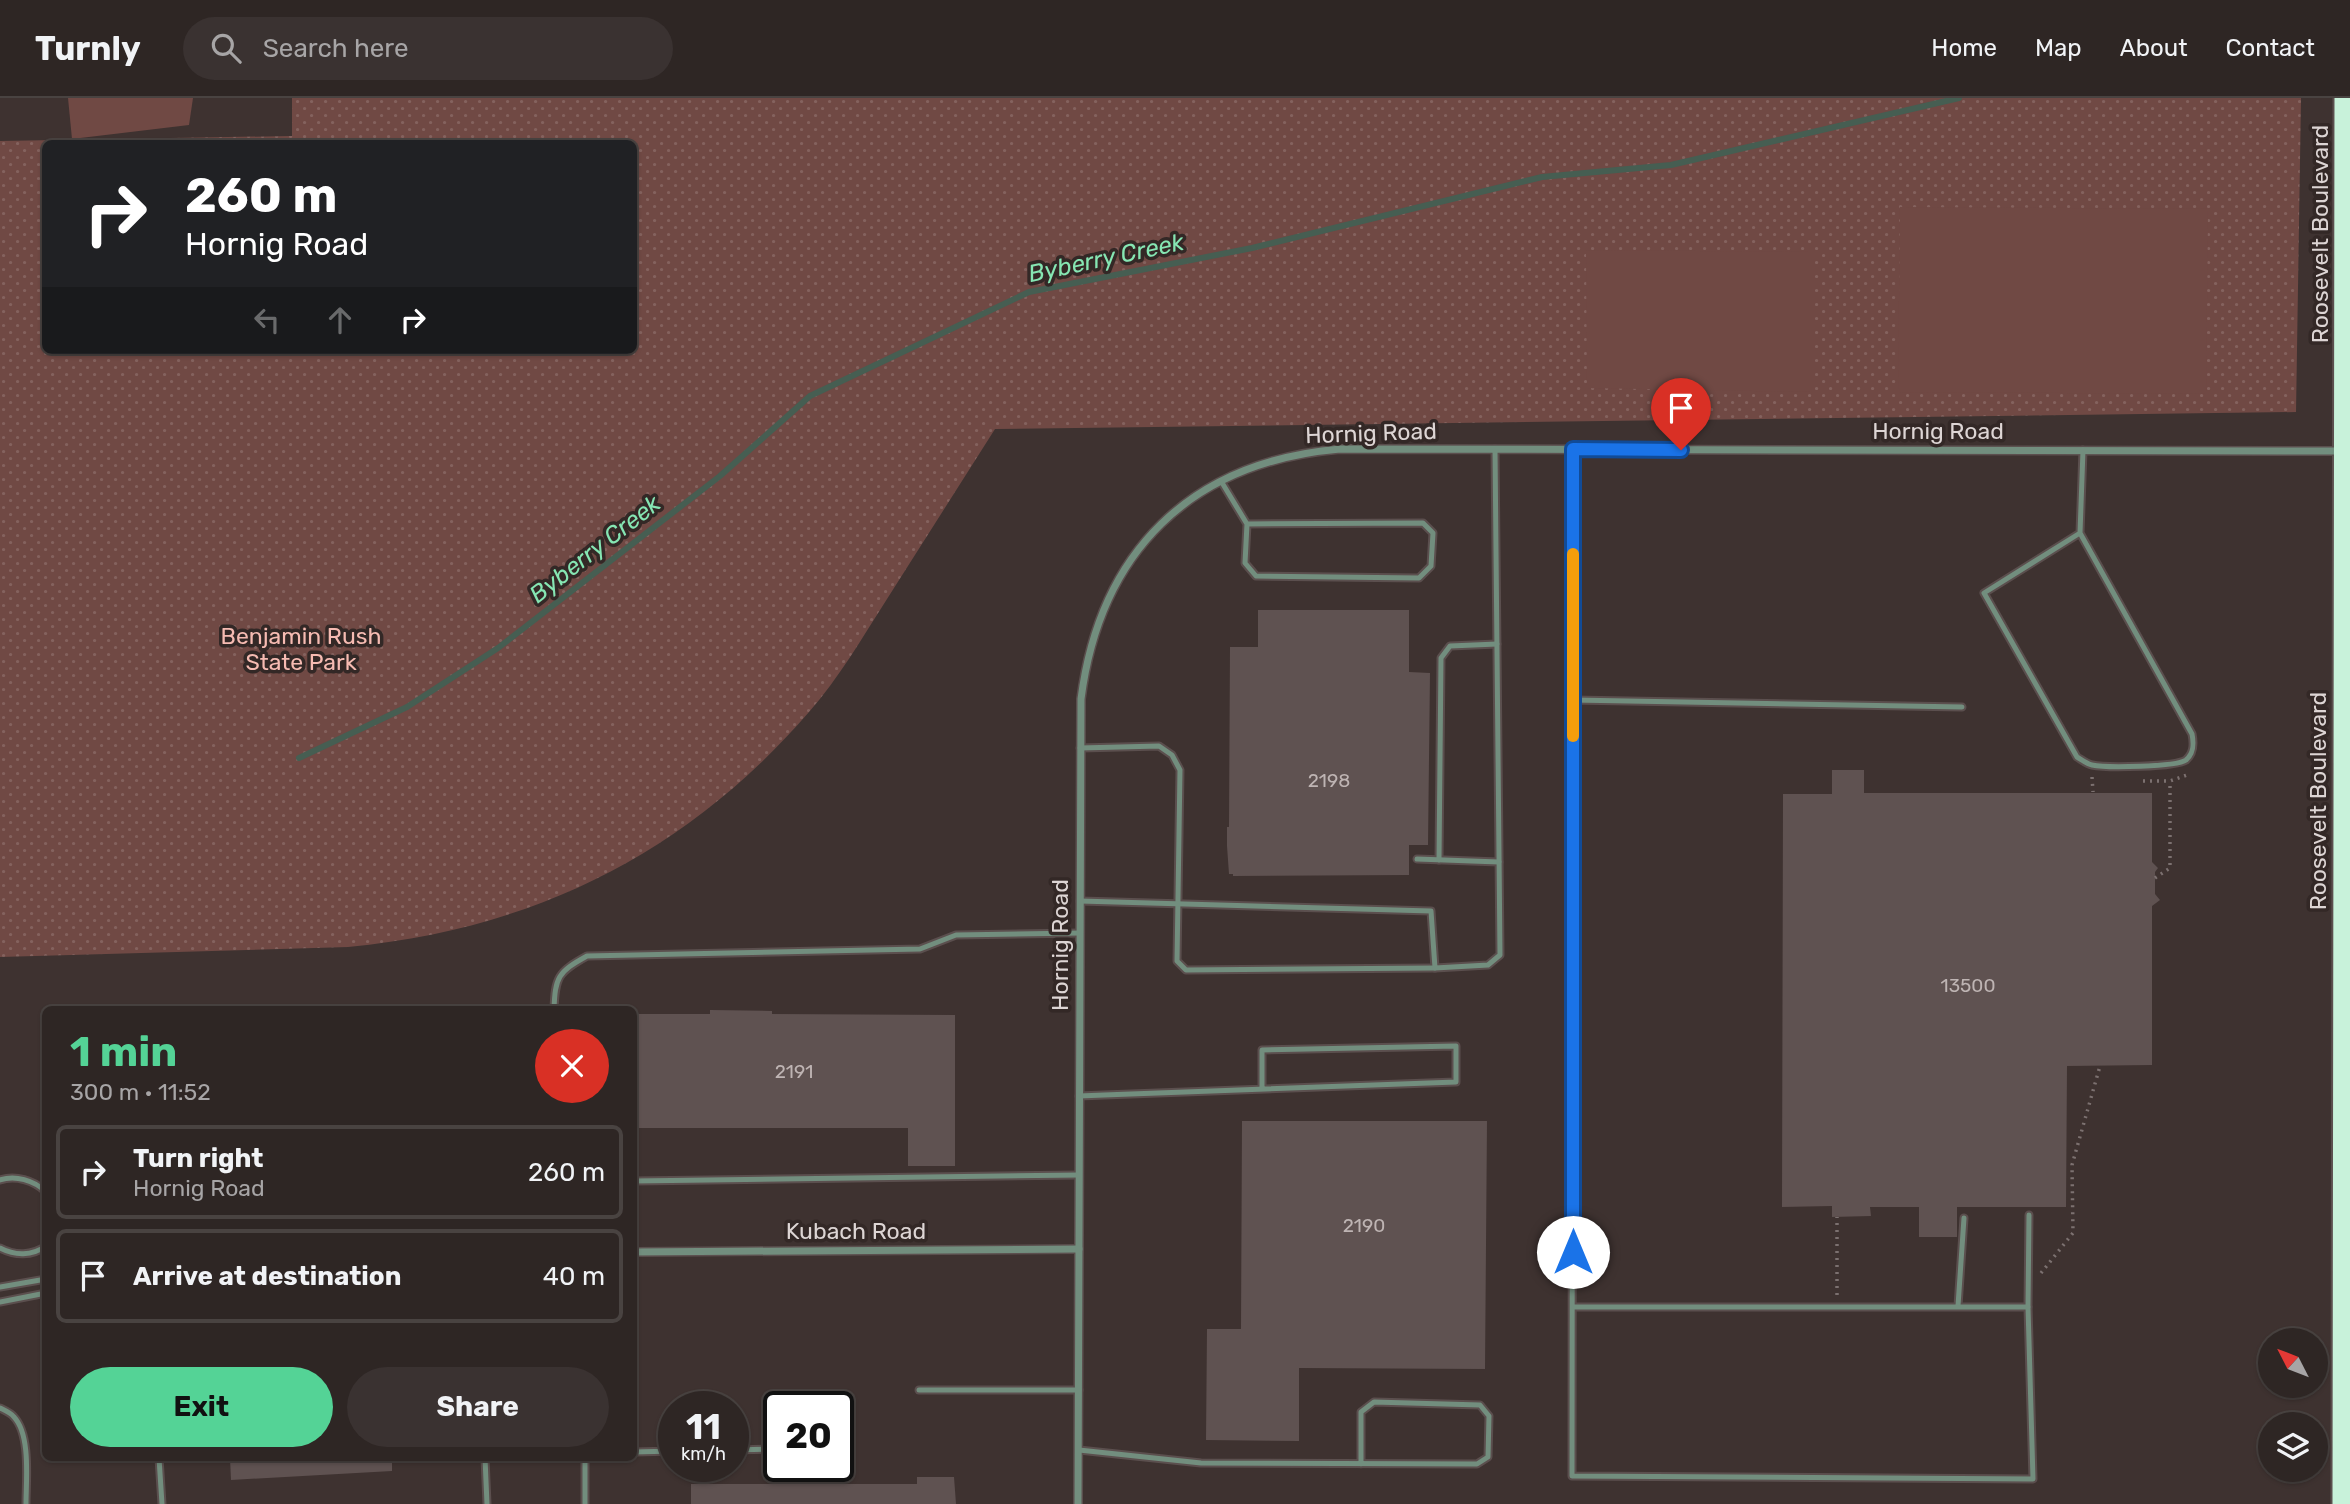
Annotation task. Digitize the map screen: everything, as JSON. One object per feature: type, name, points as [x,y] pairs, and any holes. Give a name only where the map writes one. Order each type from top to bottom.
[{"type":"highway","name":"Roosevelt Boulevard","points":[[2342,1504],[2347,451],[2344,98]]},
{"type":"highway","points":[[2344,276],[2350,249]]},
{"type":"street","name":"Hornig Road","points":[[1078,1504],[1081,699],[1092,640],[1113,588],[1128,564],[1165,520],[1221,481],[1265,462],[1340,449],[2347,451]]},
{"type":"street","name":"Kubach Road","points":[[637,1252],[1079,1250]]},
{"type":"lane","points":[[1080,748],[1159,746],[1172,755],[1180,770],[1177,961],[1186,970],[1435,968],[1488,965],[1500,955],[1495,449]]},
{"type":"lane","points":[[1573,449],[1572,1476],[2033,1479],[2028,1307],[2029,1215]]},
{"type":"lane","points":[[2080,533],[1984,593],[2077,757],[2091,765],[2178,764],[2186,760],[2192,752],[2194,744],[2188,725],[2080,533],[2083,450]]},
{"type":"lane","points":[[1221,481],[1247,524],[1245,563],[1256,576],[1419,578],[1432,566],[1433,533],[1423,523],[1247,524]]},
{"type":"lane","points":[[1440,860],[1441,658],[1450,646],[1497,644]]},
{"type":"lane","points":[[1573,700],[1962,707]]},
{"type":"lane","points":[[1417,859],[1499,862]]},
{"type":"lane","points":[[1080,901],[1432,911],[1435,968]]},
{"type":"lane","points":[[554,1006],[554,986],[566,968],[587,956],[920,949],[956,935],[1080,933]]},
{"type":"lane","points":[[1079,1096],[1456,1082],[1456,1046],[1262,1050],[1262,1089]]},
{"type":"lane","points":[[637,1181],[1079,1175]]},
{"type":"lane","points":[[0,1180],[8,1177],[28,1180],[42,1188]]},
{"type":"lane","points":[[1958,1306],[1964,1218]]},
{"type":"lane","points":[[0,1248],[19,1254],[30,1254],[42,1248]]},
{"type":"lane","points":[[0,1287],[42,1280]]},
{"type":"lane","points":[[0,1302],[42,1294]]},
{"type":"lane","points":[[1573,1307],[2028,1307]]},
{"type":"lane","points":[[919,1390],[1079,1390]]},
{"type":"lane","points":[[1079,1450],[1201,1464],[1361,1464],[1477,1464],[1488,1457],[1489,1416],[1480,1405],[1374,1402],[1361,1412],[1361,1464]]},
{"type":"lane","points":[[0,1408],[14,1416],[22,1430],[26,1504]]},
{"type":"lane","points":[[637,1452],[658,1451]]},
{"type":"lane","points":[[159,1461],[162,1504]]},
{"type":"lane","points":[[485,1461],[487,1504]]},
{"type":"lane","points":[[585,1461],[585,1504]]},
{"type":"path","points":[[2155,878],[2170,868],[2170,781]]},
{"type":"path","points":[[2028,1288],[2073,1233],[2073,1165],[2100,1066]]},
{"type":"path","points":[[1837,1217],[1837,1307]]},
{"type":"green space","points":[[68,98],[193,98],[189,125],[72,139]]},
{"type":"green space","name":"Benjamin Rush State Park","points":[[292,98],[2301,98],[2296,412],[995,429],[850,657],[809,712],[762,762],[711,806],[658,844],[602,876],[543,902],[481,923],[416,938],[348,947],[0,957],[0,141],[42,140],[42,354],[637,354],[637,140],[58,140],[292,136]]},
{"type":"green space","points":[[1900,207],[2208,209],[2206,394],[1898,392]]},
{"type":"green space","points":[[1586,250],[1812,252],[1812,392],[1587,388]]},
{"type":"building","points":[[1258,610],[1409,610],[1409,672],[1430,673],[1428,845],[1409,845],[1409,875],[1229,874],[1227,827],[1230,647],[1258,647]]},
{"type":"building","points":[[1832,770],[1864,770],[1864,793],[2152,793],[2152,862],[2158,868],[2155,872],[2155,894],[2160,900],[2152,906],[2152,1065],[2067,1066],[2066,1207],[1957,1207],[1957,1237],[1919,1237],[1919,1207],[1870,1207],[1871,1216],[1832,1217],[1832,1206],[1782,1207],[1783,794],[1832,794]]},
{"type":"building","points":[[710,1010],[772,1011],[772,1014],[955,1015],[955,1166],[908,1166],[908,1128],[637,1128],[637,1014],[710,1014]]},
{"type":"building","points":[[1242,1121],[1487,1121],[1485,1369],[1299,1368],[1299,1441],[1206,1440],[1207,1329],[1241,1329]]},
{"type":"building","points":[[230,1461],[392,1461],[392,1471],[231,1480]]},
{"type":"building","points":[[917,1477],[954,1477],[956,1504],[691,1504],[691,1484],[917,1484]]},
{"type":"waterway","name":"Byberry Creek","points":[[299,758],[407,707],[498,648],[720,476],[810,396],[1029,292],[1252,248],[1542,177],[1671,165],[1959,98]]},
{"type":"slow traffic","points":[[1573,554],[1573,736]]},
{"type":"route","points":[[1573,1252],[1573,449],[1681,450]]}]
